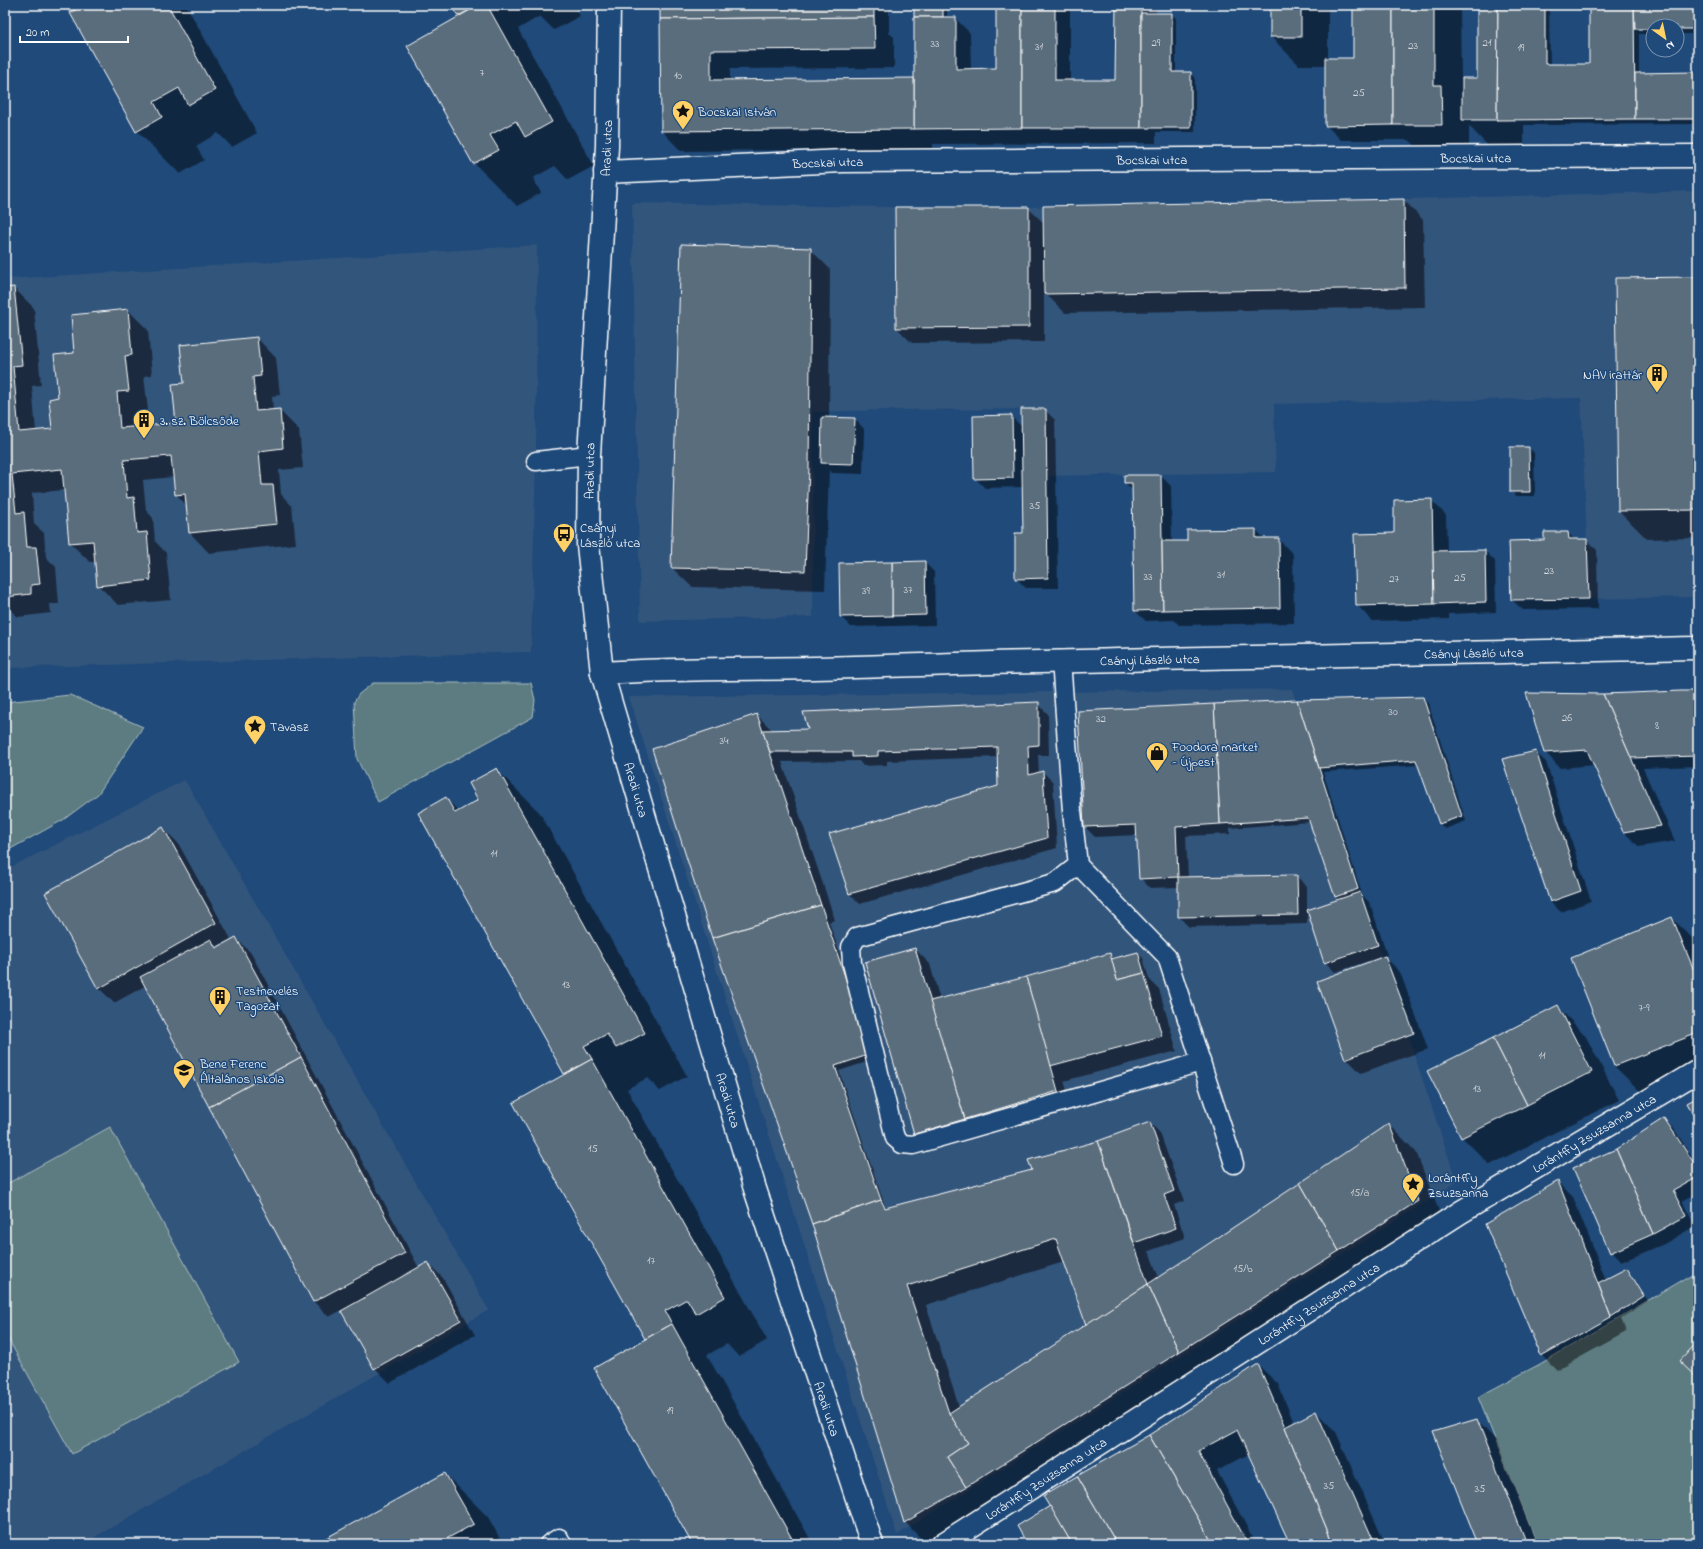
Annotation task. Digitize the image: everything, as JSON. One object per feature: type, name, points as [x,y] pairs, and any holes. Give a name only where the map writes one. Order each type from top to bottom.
[{"type":"street","name":"Aradi utca","points":[[609,5],[605,172],[589,455],[588,545],[602,672],[755,1188],[872,1544]]},
{"type":"street","name":"Bocskai utca","points":[[605,172],[843,161],[1698,156]]},
{"type":"street","name":"Csányi László utca","points":[[602,672],[648,670],[775,670],[1061,660],[1698,648]]},
{"type":"street","name":"Lorántffy Zsuzsanna utca","points":[[943,1544],[1461,1212],[1698,1071]]},
{"type":"lane","points":[[536,461],[589,455]]},
{"type":"lane","points":[[1061,660],[1072,811],[1078,865],[1168,957],[1234,1164]]},
{"type":"lane","points":[[1078,865],[1055,883],[857,937],[851,947],[852,963],[895,1138],[902,1144],[913,1146],[1201,1062]]},
{"type":"lane","points":[[549,1544],[559,1538],[562,1544]]},
{"type":"shaded area","points":[[1698,191],[1698,597],[1589,599],[1581,398],[1274,404],[1276,472],[1046,476],[1046,409],[888,410],[813,412],[813,617],[640,621],[632,203],[895,207],[1029,207]]},
{"type":"shaded area","points":[[537,245],[536,461],[531,652],[5,668],[5,279]]},
{"type":"shaded area","points":[[1292,689],[1457,1182],[897,1535],[629,697]]},
{"type":"shaded area","name":"Bene Ferenc Általános Iskola","points":[[185,780],[489,1310],[83,1544],[5,1544],[5,870]]},
{"type":"green space","points":[[373,683],[531,683],[535,700],[533,717],[378,802],[357,759],[354,702],[359,694]]},
{"type":"green space","points":[[70,695],[143,727],[98,794],[63,820],[5,852],[5,702]]},
{"type":"green space","points":[[110,1127],[239,1362],[72,1454],[5,1333],[5,1185]]},
{"type":"green space","points":[[1698,1271],[1698,1536],[1687,1544],[1537,1544],[1478,1397],[1540,1364]]},
{"type":"building","points":[[65,5],[84,5],[70,13]]},
{"type":"building","points":[[84,5],[168,5],[215,90],[188,105],[179,88],[154,102],[162,117],[136,132],[70,13]]},
{"type":"building","points":[[452,5],[479,5],[458,16]]},
{"type":"building","points":[[479,5],[487,5],[552,122],[525,137],[516,121],[490,135],[499,150],[473,164],[407,46]]},
{"type":"building","points":[[660,5],[874,5],[874,17],[660,19]]},
{"type":"building","points":[[914,5],[943,5],[943,17],[914,17]]},
{"type":"building","points":[[996,5],[1022,5],[1022,128],[914,129],[914,17],[956,17],[956,69],[996,68]]},
{"type":"building","points":[[1022,5],[1055,5],[1055,80],[1115,80],[1116,5],[1141,5],[1141,128],[1022,128]]},
{"type":"building","points":[[1270,5],[1301,5],[1301,37],[1270,37]]},
{"type":"building","points":[[1353,5],[1393,5],[1393,125],[1325,126],[1325,58],[1353,58]]},
{"type":"building","points":[[1393,5],[1434,5],[1434,85],[1441,85],[1442,125],[1393,125]]},
{"type":"building","points":[[1477,5],[1498,5],[1497,120],[1462,120],[1462,78],[1477,78]]},
{"type":"building","points":[[1498,5],[1545,5],[1545,64],[1589,64],[1589,5],[1634,5],[1635,119],[1497,120]]},
{"type":"building","points":[[1634,5],[1698,5],[1698,29],[1685,29],[1685,18],[1645,18],[1645,29],[1635,29]]},
{"type":"building","points":[[1141,13],[1172,13],[1172,72],[1191,72],[1191,128],[1141,128]]},
{"type":"building","points":[[874,17],[875,49],[711,50],[711,80],[914,78],[914,129],[661,131],[660,19]]},
{"type":"building","points":[[1698,72],[1698,119],[1635,119],[1635,73]]},
{"type":"building","points":[[1404,199],[1405,288],[1044,294],[1043,206]]},
{"type":"building","points":[[895,207],[1029,207],[1029,327],[896,328]]},
{"type":"building","points":[[681,244],[811,248],[809,468],[805,571],[671,568]]},
{"type":"building","name":"NAV irattár","points":[[1698,277],[1698,510],[1618,511],[1615,278]]},
{"type":"building","name":"3. sz. Bölcsőde","points":[[14,287],[22,365],[13,366],[19,432],[52,429],[49,399],[58,397],[54,355],[74,353],[71,315],[128,309],[132,355],[125,356],[129,391],[117,392],[120,428],[176,423],[172,384],[184,383],[180,345],[257,337],[261,376],[253,377],[256,411],[280,409],[283,448],[259,451],[262,485],[273,485],[277,524],[189,533],[185,494],[175,495],[171,456],[124,460],[127,498],[134,497],[137,533],[147,532],[151,580],[97,586],[93,541],[69,543],[62,469],[12,474],[16,513],[24,512],[27,547],[36,547],[40,584],[31,585],[31,594],[5,597],[5,288]]},
{"type":"building","points":[[1021,409],[1046,409],[1048,578],[1015,579],[1015,533],[1023,533]]},
{"type":"building","points":[[1012,415],[1013,478],[974,479],[973,416]]},
{"type":"building","points":[[822,417],[855,418],[853,464],[821,463]]},
{"type":"building","points":[[1510,447],[1529,447],[1530,492],[1510,492]]},
{"type":"building","points":[[1124,475],[1161,475],[1163,610],[1134,611],[1132,483],[1124,483]]},
{"type":"building","points":[[1432,499],[1434,604],[1356,606],[1354,534],[1394,533],[1394,500]]},
{"type":"building","points":[[1256,529],[1256,538],[1279,538],[1280,608],[1163,610],[1162,541],[1187,541],[1187,530]]},
{"type":"building","points":[[1544,532],[1568,532],[1569,539],[1587,539],[1589,599],[1511,600],[1509,541],[1544,540]]},
{"type":"building","points":[[1485,550],[1486,602],[1434,604],[1433,551]]},
{"type":"building","points":[[925,561],[926,615],[892,616],[892,562]]},
{"type":"building","points":[[892,562],[892,616],[840,617],[839,563]]},
{"type":"building","points":[[1698,691],[1698,756],[1631,758],[1603,694]]},
{"type":"building","points":[[1526,693],[1603,694],[1661,826],[1623,832],[1587,750],[1544,753]]},
{"type":"building","points":[[1423,697],[1462,816],[1439,824],[1416,760],[1319,768],[1297,700]]},
{"type":"building","points":[[1297,700],[1358,889],[1335,897],[1308,818],[1220,824],[1214,704]]},
{"type":"building","points":[[1039,702],[1039,745],[1028,746],[1029,775],[1043,771],[1047,838],[849,894],[829,834],[998,786],[997,747],[878,751],[878,756],[852,757],[852,752],[770,752],[762,730],[808,729],[803,712]]},
{"type":"building","points":[[1214,704],[1220,824],[1176,827],[1178,877],[1139,879],[1136,825],[1084,827],[1078,711]]},
{"type":"building","points":[[757,714],[821,905],[712,938],[652,749]]},
{"type":"building","points":[[1536,751],[1581,891],[1550,902],[1502,759]]},
{"type":"building","points":[[497,768],[645,1033],[616,1048],[607,1034],[584,1046],[592,1059],[564,1074],[418,813],[446,797],[455,813],[478,800],[469,783]]},
{"type":"building","points":[[163,827],[216,923],[98,989],[45,893]]},
{"type":"building","points":[[1297,875],[1298,915],[1178,917],[1178,877]]},
{"type":"building","points":[[1360,892],[1378,945],[1324,963],[1307,910]]},
{"type":"building","points":[[821,905],[871,1054],[835,1066],[881,1200],[812,1224],[712,938]]},
{"type":"building","points":[[1672,917],[1698,980],[1698,1033],[1614,1066],[1571,958]]},
{"type":"building","name":"Testnevelés Tagozat","points":[[236,937],[301,1057],[209,1107],[140,977],[211,939],[216,948]]},
{"type":"building","points":[[915,948],[965,1119],[914,1134],[865,962]]},
{"type":"building","points":[[1138,952],[1144,973],[1117,980],[1111,959]]},
{"type":"building","points":[[1110,953],[1117,980],[1144,973],[1162,1036],[1050,1066],[1026,977]]},
{"type":"building","points":[[1385,956],[1414,1033],[1345,1059],[1317,981]]},
{"type":"building","points":[[1026,977],[1058,1091],[965,1119],[930,1001]]},
{"type":"building","points":[[1558,1005],[1592,1072],[1527,1105],[1493,1038]]},
{"type":"building","points":[[1493,1038],[1527,1105],[1461,1138],[1427,1071]]},
{"type":"building","points":[[301,1057],[405,1253],[313,1302],[209,1107]]},
{"type":"building","points":[[592,1059],[725,1297],[696,1314],[687,1299],[665,1311],[672,1324],[645,1339],[513,1103]]},
{"type":"building","points":[[1698,1097],[1698,1123],[1687,1103]]},
{"type":"building","points":[[1664,1118],[1698,1169],[1698,1177],[1673,1191],[1686,1216],[1653,1234],[1616,1149]]},
{"type":"building","points":[[1150,1122],[1174,1191],[1164,1195],[1176,1228],[1134,1243],[1098,1141]]},
{"type":"building","points":[[1389,1123],[1418,1201],[1339,1251],[1300,1183]]},
{"type":"building","points":[[1098,1141],[1148,1284],[1086,1325],[1056,1239],[907,1286],[949,1413],[968,1443],[947,1457],[966,1487],[904,1523],[812,1224],[881,1200],[885,1208],[1032,1170],[1028,1160]]},
{"type":"building","points":[[1616,1149],[1653,1234],[1610,1253],[1573,1168]]},
{"type":"building","points":[[1558,1181],[1611,1317],[1541,1356],[1485,1224]]},
{"type":"building","points":[[1300,1183],[1339,1251],[1179,1352],[1148,1284]]},
{"type":"building","points":[[428,1262],[461,1320],[374,1369],[341,1311]]},
{"type":"building","points":[[1627,1268],[1644,1296],[1611,1317],[1598,1283]]},
{"type":"building","points":[[1148,1284],[1179,1352],[966,1487],[947,1457],[968,1443],[949,1413]]},
{"type":"building","points":[[672,1324],[795,1544],[692,1544],[594,1368]]},
{"type":"building","points":[[1698,1341],[1698,1372],[1695,1375],[1680,1361]]},
{"type":"building","points":[[1258,1364],[1333,1544],[1290,1544],[1237,1430],[1198,1451],[1248,1544],[1213,1544],[1149,1435]]},
{"type":"building","points":[[1316,1411],[1375,1544],[1333,1544],[1285,1427]]},
{"type":"building","points":[[1477,1419],[1526,1544],[1478,1544],[1433,1432]]},
{"type":"building","points":[[1149,1435],[1213,1544],[1117,1544],[1077,1476]]},
{"type":"building","points":[[445,1473],[474,1524],[437,1544],[315,1544]]},
{"type":"building","points":[[1077,1476],[1117,1544],[1072,1544],[1043,1496]]},
{"type":"building","points":[[1050,1506],[1072,1544],[1027,1544],[1017,1526]]},
{"type":"place","name":"Bocskai István","points":[[683,130]]},
{"type":"place","name":"NAV irattár","points":[[1657,394]]},
{"type":"place","name":"3. sz. Bölcsőde","points":[[144,440]]},
{"type":"place","name":"Csányi László utca","points":[[564,554]]},
{"type":"place","name":"Tavasz","points":[[255,746]]},
{"type":"place","name":"Foodora market - Újpest","points":[[1157,772]]},
{"type":"place","name":"Testnevelés Tagozat","points":[[220,1016]]},
{"type":"place","name":"Bene Ferenc Általános Iskola","points":[[184,1090]]},
{"type":"place","name":"Lorántffy Zsuzsanna","points":[[1413,1204]]}]
